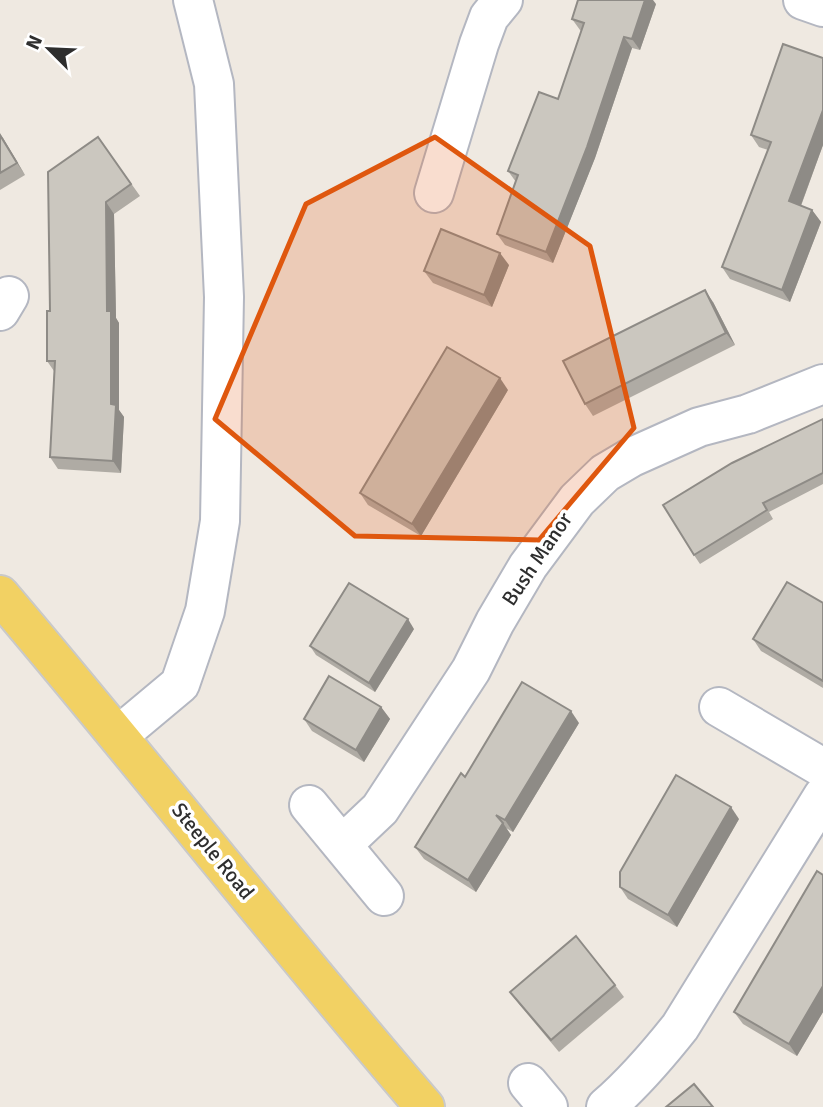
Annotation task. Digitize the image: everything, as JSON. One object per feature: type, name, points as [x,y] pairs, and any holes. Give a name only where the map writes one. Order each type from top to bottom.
[{"type":"main road","name":"Steeple Road","points":[[0,595],[119,735],[425,1107]]},
{"type":"street","points":[[119,735],[180,684],[205,611],[220,521],[224,297],[214,84],[193,0]]},
{"type":"street","points":[[434,193],[479,44],[489,18],[503,0]]},
{"type":"street","points":[[803,0],[823,7]]},
{"type":"street","name":"Bush Manor","points":[[343,844],[380,809],[471,670],[528,566],[577,500],[605,473],[632,457],[699,428],[748,414],[823,384]]},
{"type":"street","points":[[719,707],[823,768]]},
{"type":"street","points":[[606,1107],[656,1058],[680,1027],[823,796]]},
{"type":"street","points":[[309,804],[384,896]]},
{"type":"highlighted area","points":[[435,137],[590,246],[634,428],[539,540],[355,536],[215,419],[306,204]]},
{"type":"building","points":[[578,0],[645,0],[632,39],[624,37],[587,147],[546,252],[497,234],[518,175],[508,171],[539,92],[558,99],[584,23],[572,19]]},
{"type":"building","points":[[783,44],[823,58],[823,110],[789,201],[812,210],[782,290],[722,267],[771,142],[751,135]]},
{"type":"building","points":[[0,135],[17,163],[0,173]]},
{"type":"building","points":[[98,137],[131,184],[106,202],[107,311],[111,311],[111,404],[116,405],[113,461],[50,457],[55,361],[47,361],[47,311],[50,311],[48,172]]},
{"type":"building","points":[[441,229],[500,253],[484,295],[424,271]]},
{"type":"building","points":[[705,290],[726,333],[585,404],[563,361]]},
{"type":"building","points":[[447,347],[500,378],[412,524],[360,493]]},
{"type":"building","points":[[823,419],[823,473],[763,503],[767,510],[694,555],[663,505],[732,463]]},
{"type":"building","points":[[787,582],[823,603],[823,681],[753,639]]},
{"type":"building","points":[[349,583],[408,619],[369,683],[310,646]]},
{"type":"building","points":[[329,676],[381,707],[356,750],[304,719]]},
{"type":"building","points":[[522,682],[571,711],[505,820],[496,815],[503,823],[468,880],[415,847],[461,773],[465,777]]},
{"type":"building","points":[[676,775],[731,807],[668,915],[620,887],[620,872]]},
{"type":"building","points":[[817,871],[823,875],[823,986],[789,1044],[734,1012]]},
{"type":"building","points":[[576,936],[615,985],[551,1040],[510,992]]},
{"type":"building","points":[[694,1084],[713,1107],[666,1107]]}]
